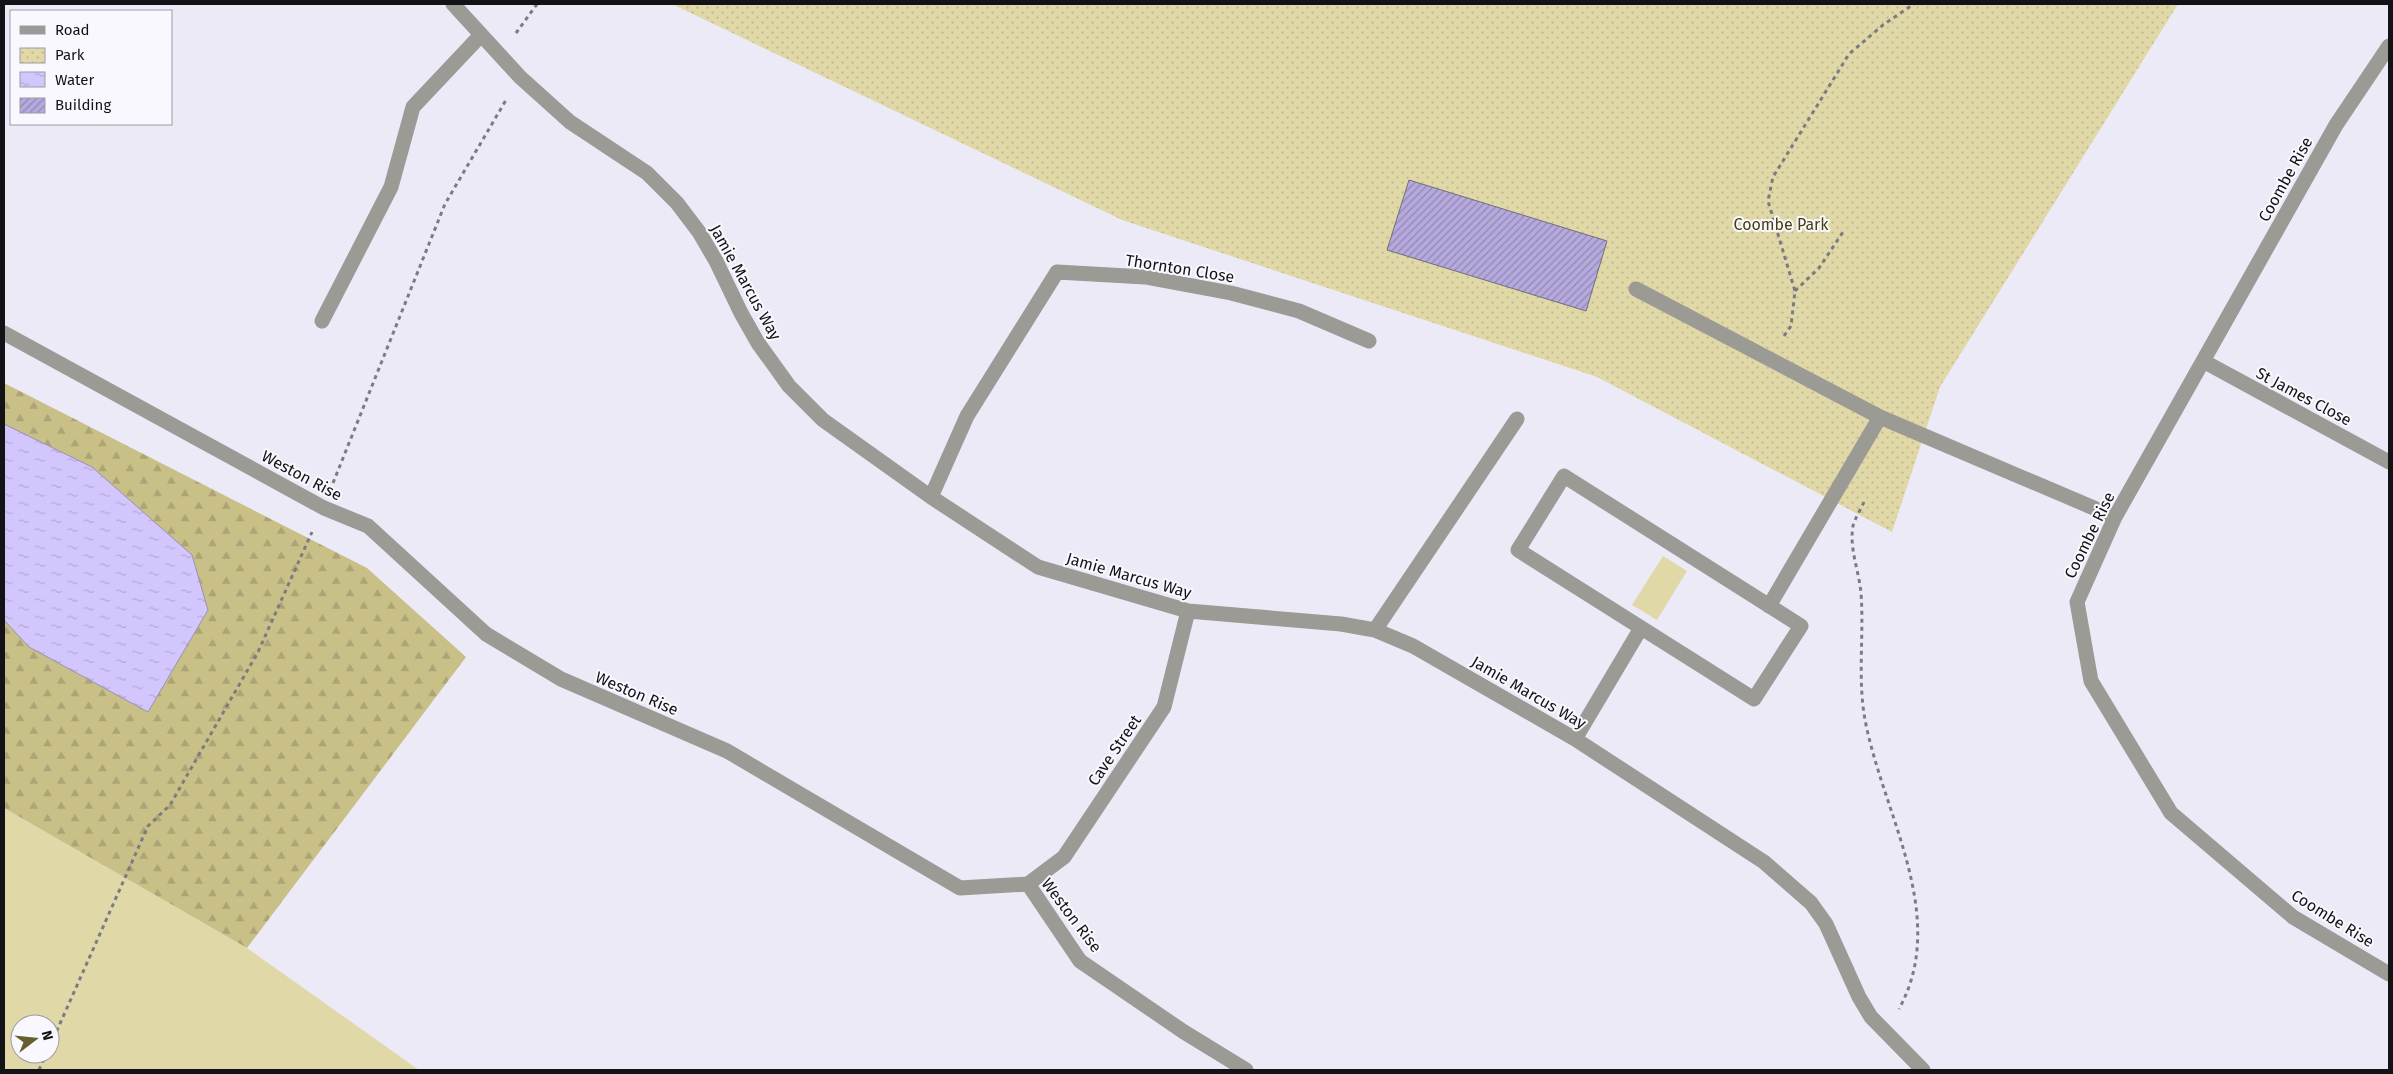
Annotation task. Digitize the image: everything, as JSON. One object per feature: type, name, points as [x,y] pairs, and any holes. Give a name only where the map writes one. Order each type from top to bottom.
[{"type":"street","name":"Jamie Marcus Way","points":[[453,4],[480,36],[520,77],[570,122],[647,174],[677,203],[699,232],[716,261],[758,343],[789,386],[823,420],[931,497],[1038,566],[1188,611],[1340,624],[1375,630],[1412,646],[1575,739],[1764,862],[1811,904],[1826,924],[1859,997],[1871,1017],[1923,1070]]},
{"type":"street","points":[[322,321],[391,187],[412,107],[480,36]]},
{"type":"street","name":"Coombe Rise","points":[[2389,46],[2336,124],[2202,361],[2115,517],[2077,602],[2091,681],[2171,813],[2293,917],[2389,974]]},
{"type":"street","name":"Thornton Close","points":[[931,497],[967,416],[1057,272],[1145,277],[1230,294],[1300,311],[1369,341]]},
{"type":"street","points":[[1636,289],[1880,417],[2115,517]]},
{"type":"street","name":"Weston Rise","points":[[4,333],[324,508],[368,526],[486,634],[560,679],[727,751],[960,888],[1028,884],[1080,961],[1184,1032],[1246,1070]]},
{"type":"street","name":"St James Close","points":[[2202,361],[2389,462]]},
{"type":"street","points":[[1769,606],[1880,417]]},
{"type":"street","points":[[1375,630],[1517,419]]},
{"type":"street","points":[[1564,476],[1769,606],[1800,626],[1754,699],[1518,550],[1564,476]]},
{"type":"street","name":"Cave Street","points":[[1028,884],[1064,857],[1164,707],[1188,611]]},
{"type":"street","points":[[1575,739],[1641,628]]},
{"type":"path","points":[[516,34],[537,4]]},
{"type":"path","points":[[1768,359],[1791,326],[1795,291],[1768,201],[1773,177],[1849,54],[1914,4]]},
{"type":"path","points":[[60,1024],[148,826],[170,805],[258,652],[324,508],[348,442],[445,204],[520,77]]},
{"type":"path","points":[[1795,291],[1819,268],[1843,232]]},
{"type":"path","points":[[1867,495],[1854,526],[1854,554],[1861,592],[1861,683],[1863,706],[1872,752],[1914,885],[1919,919],[1918,948],[1904,1000],[1886,1034]]},
{"type":"green space","name":"Coombe Park","points":[[672,4],[2178,4],[1940,387],[1892,532],[1597,377],[1122,220]]},
{"type":"green space","points":[[4,383],[367,568],[466,657],[247,948],[4,808]]},
{"type":"green space","points":[[1663,556],[1687,571],[1657,620],[1632,605]]},
{"type":"green space","points":[[4,808],[247,948],[419,1070],[4,1070]]},
{"type":"water","points":[[4,424],[92,467],[192,555],[208,610],[148,712],[29,647],[4,620]]},
{"type":"building","points":[[1409,180],[1607,241],[1586,311],[1387,250]]}]
